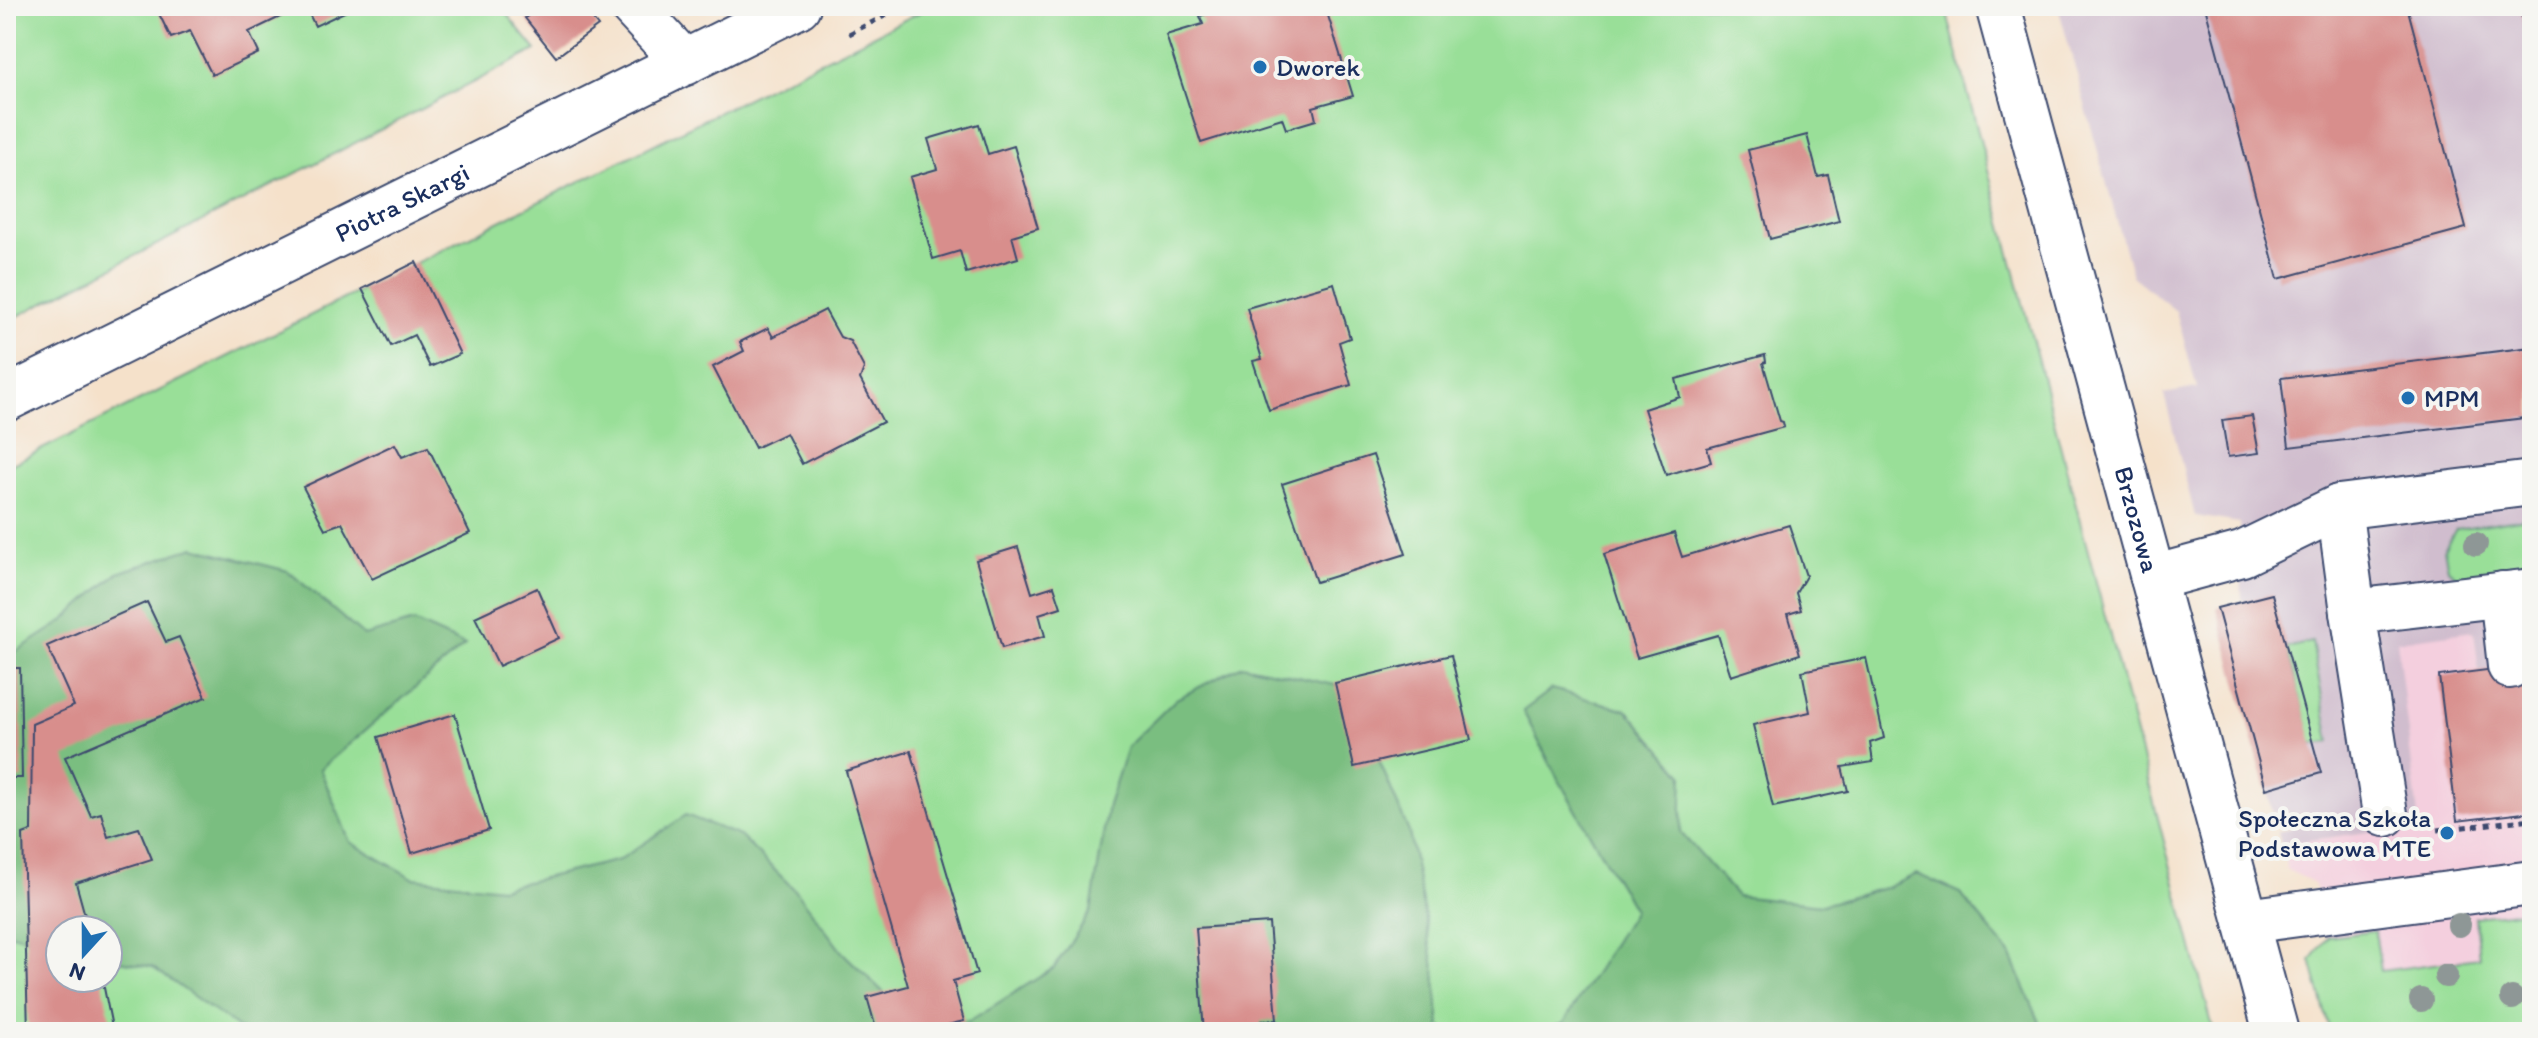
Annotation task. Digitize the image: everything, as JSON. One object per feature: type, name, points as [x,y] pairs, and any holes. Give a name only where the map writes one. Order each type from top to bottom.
[{"type":"street","points":[[632,6],[685,63]]},
{"type":"street","name":"Piotra Skargi","points":[[6,399],[798,6]]},
{"type":"street","name":"Brzozowa","points":[[1998,6],[2276,1032]]},
{"type":"street","points":[[2153,578],[2242,554],[2339,507],[2532,483]]},
{"type":"street","points":[[2339,507],[2385,814]]},
{"type":"street","points":[[2353,612],[2517,592],[2510,666]]},
{"type":"street","points":[[2246,921],[2532,883]]},
{"type":"shaded area","name":"MPM","points":[[2058,6],[2532,6],[2532,648],[2525,649],[2527,665],[2479,671],[2474,631],[2397,641],[2419,825],[2281,844],[2278,832],[2291,828],[2285,810],[2273,813],[2217,608],[2242,601],[2240,523],[2195,516],[2164,394],[2197,388],[2176,311],[2132,276]]},
{"type":"shaded area","name":"Społeczna Szkoła Podstawowa MTE","points":[[2474,631],[2479,671],[2527,665],[2525,648],[2532,648],[2532,1032],[2330,1032],[2311,960],[2327,940],[2322,911],[2313,882],[2287,870],[2281,844],[2419,825],[2396,640]]},
{"type":"green space","points":[[6,6],[500,6],[536,50],[6,322]]},
{"type":"green space","points":[[932,6],[1945,6],[2214,1032],[6,1032],[6,467]]},
{"type":"green space","points":[[2532,517],[2532,575],[2460,580],[2448,569],[2444,549],[2456,529]]},
{"type":"green space","points":[[194,547],[288,571],[364,636],[414,622],[465,645],[320,769],[350,842],[413,878],[501,888],[619,860],[686,815],[740,836],[798,893],[842,952],[911,1019],[969,1021],[1054,968],[1091,911],[1108,805],[1127,747],[1176,699],[1242,665],[1349,688],[1409,832],[1435,972],[1440,1027],[1452,1032],[244,1032],[152,967],[124,962],[124,914],[44,914],[44,938],[37,941],[6,932],[6,658],[62,622],[118,573]]},
{"type":"green space","points":[[2312,642],[2330,742],[2312,744],[2287,648]]},
{"type":"green space","points":[[1552,689],[1627,710],[1683,775],[1681,833],[1737,896],[1822,905],[1888,887],[1917,874],[1960,893],[2010,954],[2039,1020],[2040,1032],[1533,1032],[1563,1024],[1634,910],[1557,777],[1523,711]]},
{"type":"green space","points":[[2532,910],[2532,1032],[2330,1032],[2311,960],[2328,937],[2375,931],[2381,971],[2479,958],[2475,917]]},
{"type":"building","points":[[155,6],[303,6],[249,32],[259,53],[212,75],[190,31],[171,38]]},
{"type":"building","points":[[305,6],[357,6],[315,26]]},
{"type":"building","points":[[540,6],[582,6],[598,26],[556,57],[525,18]]},
{"type":"building","name":"Dworek","points":[[1230,6],[1325,6],[1353,96],[1313,107],[1316,120],[1286,129],[1282,118],[1201,143],[1166,35],[1203,24],[1200,16]]},
{"type":"building","points":[[2205,6],[2407,6],[2466,228],[2278,279]]},
{"type":"building","points":[[2520,6],[2532,6],[2532,67],[2530,67]]},
{"type":"building","points":[[979,124],[988,154],[1014,146],[1038,228],[1012,236],[1018,258],[966,273],[960,251],[933,259],[910,177],[937,169],[928,139]]},
{"type":"building","points":[[1807,135],[1818,177],[1828,175],[1839,221],[1770,239],[1748,150]]},
{"type":"building","points":[[416,262],[460,354],[430,367],[414,335],[391,346],[362,289]]},
{"type":"building","points":[[1334,283],[1350,338],[1339,342],[1351,385],[1269,410],[1253,361],[1262,359],[1247,308]]},
{"type":"building","points":[[825,310],[840,337],[850,341],[864,368],[860,379],[883,422],[802,464],[786,433],[755,448],[713,367],[744,351],[740,342],[768,328],[773,337]]},
{"type":"building","name":"MPM","points":[[2532,347],[2532,417],[2289,447],[2281,378]]},
{"type":"building","points":[[1765,355],[1766,362],[1763,363],[1784,427],[1707,448],[1711,462],[1666,475],[1644,409],[1680,397],[1676,379]]},
{"type":"building","points":[[2252,416],[2259,453],[2228,457],[2222,420]]},
{"type":"building","points":[[395,444],[402,457],[428,447],[470,533],[372,579],[342,523],[325,529],[303,487]]},
{"type":"building","points":[[1373,455],[1406,554],[1316,582],[1282,484]]},
{"type":"building","points":[[1789,525],[1806,576],[1796,593],[1801,610],[1788,614],[1800,654],[1731,676],[1718,635],[1637,658],[1604,554],[1674,533],[1682,557]]},
{"type":"building","points":[[1018,547],[1032,593],[1054,586],[1061,607],[1039,614],[1045,636],[1002,648],[976,560]]},
{"type":"building","points":[[537,588],[559,638],[499,666],[475,617]]},
{"type":"building","points":[[2272,594],[2321,773],[2266,789],[2217,608]]},
{"type":"building","points":[[147,602],[166,642],[179,637],[206,697],[65,757],[91,816],[101,813],[108,837],[139,828],[152,859],[76,883],[85,914],[44,914],[44,994],[105,994],[113,1032],[28,1032],[23,834],[31,831],[32,724],[74,706],[47,646]]},
{"type":"building","points":[[2525,648],[2532,648],[2532,812],[2457,821],[2439,676],[2527,665]]},
{"type":"building","points":[[1451,655],[1471,740],[1354,767],[1335,683]]},
{"type":"building","points":[[1866,658],[1884,738],[1870,743],[1873,762],[1842,767],[1848,791],[1773,807],[1753,725],[1810,712],[1802,671]]},
{"type":"building","points":[[6,668],[20,668],[22,778],[6,778]]},
{"type":"building","points":[[455,714],[489,830],[412,853],[378,737]]},
{"type":"building","points":[[911,751],[977,974],[953,981],[964,1021],[918,1032],[877,1032],[867,997],[908,986],[846,771]]},
{"type":"building","points":[[1269,923],[1277,1020],[1261,1021],[1262,1032],[1204,1032],[1196,928]]},
{"type":"place","name":"Dworek","points":[[1260,67]]},
{"type":"place","name":"MPM","points":[[2408,398]]},
{"type":"place","name":"Społeczna Szkoła Podstawowa MTE","points":[[2447,833]]}]
